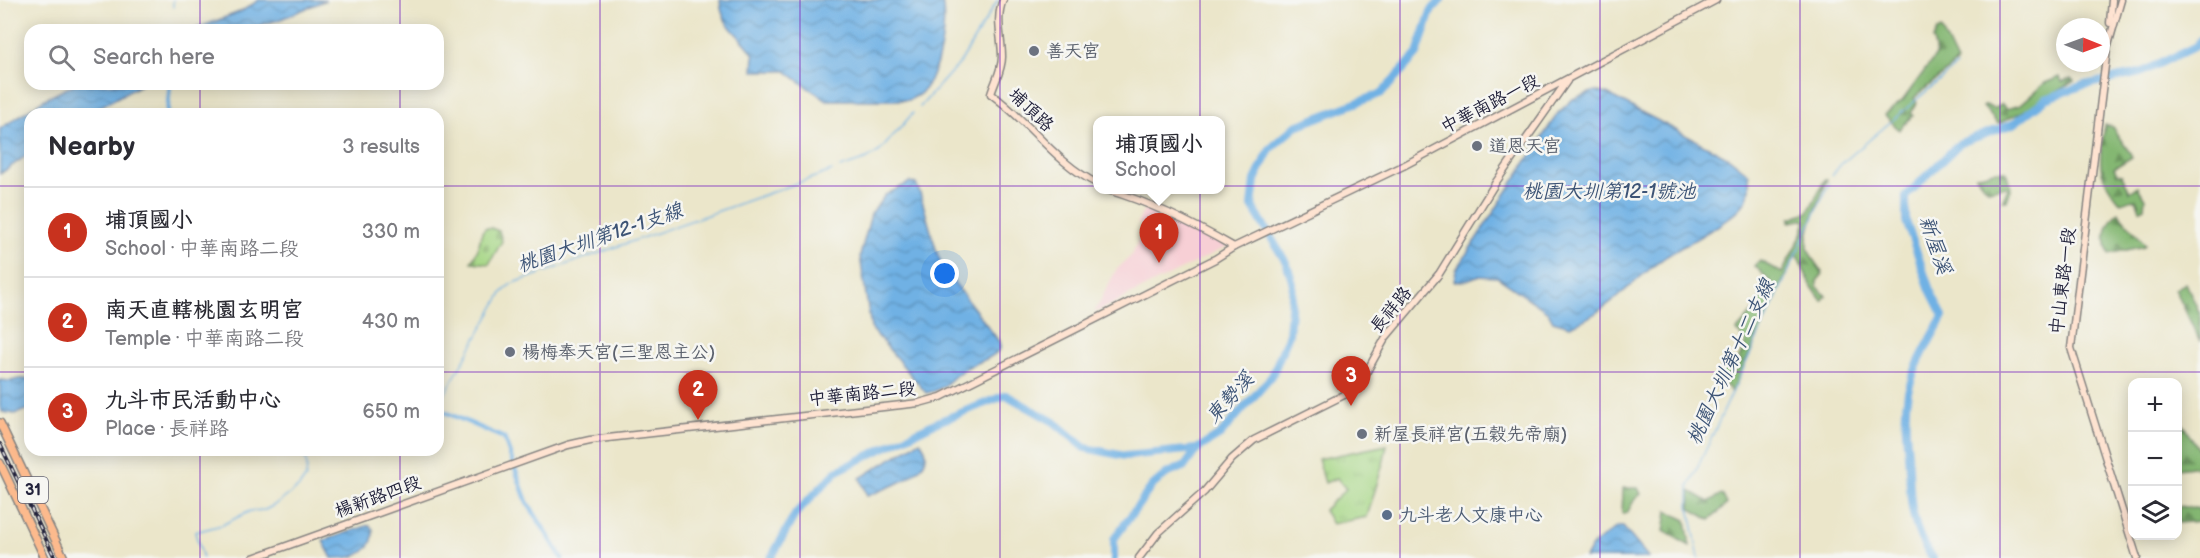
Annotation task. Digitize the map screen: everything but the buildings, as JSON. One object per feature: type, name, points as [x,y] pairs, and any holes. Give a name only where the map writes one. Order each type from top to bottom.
[{"type":"main road","name":"埔頂路","points":[[1003,0],[1000,7],[999,27],[1002,58],[1000,72],[991,94],[1007,105],[1070,167],[1093,181]]},
{"type":"main road","name":"中華南路一段","points":[[1248,241],[1403,166],[1716,0]]},
{"type":"main road","points":[[2110,24],[2112,0]]},
{"type":"main road","name":"中山東路一段","points":[[2110,41],[2121,0]]},
{"type":"main road","name":"中山東路一段","points":[[2106,72],[2071,348],[2137,558]]},
{"type":"main road","name":"長祥路","points":[[1139,558],[1158,533],[1191,505],[1232,459],[1254,440],[1350,392],[1361,382],[1386,337],[1439,274],[1496,182],[1568,80]]},
{"type":"main road","points":[[1122,194],[1182,219],[1234,247]]},
{"type":"main road","name":"中華南路二段","points":[[514,463],[590,440],[924,402],[966,385],[1248,241]]},
{"type":"main road","name":"31","points":[[0,423],[64,558]]},
{"type":"main road","name":"31","points":[[0,463],[45,558]]},
{"type":"main road","name":"楊新路四段","points":[[253,558],[514,463]]},
{"type":"shaded area","points":[[1146,207],[1228,246],[1094,313],[1116,270],[1131,256],[1145,227],[1137,223]]},
{"type":"green space","points":[[1941,29],[1957,62],[1914,98],[1917,103],[1911,113],[1913,115],[1899,130],[1885,115],[1903,100],[1936,55],[1933,39],[1937,31]]},
{"type":"green space","points":[[2060,77],[2062,82],[2071,78],[2074,81],[2034,106],[2000,123],[1997,123],[1983,107],[1986,105],[1993,109],[2002,104],[2006,109],[2020,105],[2045,83]]},
{"type":"green space","points":[[2105,125],[2112,127],[2132,157],[2114,168],[2117,174],[2122,175],[2130,192],[2138,187],[2145,199],[2144,207],[2140,210],[2137,201],[2133,199],[2121,203],[2103,175],[2101,149]]},
{"type":"green space","points":[[1994,171],[2006,171],[2011,189],[2007,201],[2003,200],[2008,188],[2006,186],[1989,190],[1976,176]]},
{"type":"green space","points":[[1827,179],[1810,227],[1808,246],[1811,256],[1823,274],[1817,281],[1817,286],[1826,296],[1822,301],[1812,287],[1796,254],[1732,392],[1717,376],[1724,365],[1734,374],[1741,361],[1739,358],[1746,343],[1737,331],[1759,305],[1759,300],[1772,283],[1755,266],[1760,261],[1782,273],[1802,234],[1806,221],[1790,222],[1790,218],[1808,212]]},
{"type":"green space","points":[[2118,212],[2145,244],[2109,254],[2106,232]]},
{"type":"green space","points":[[485,228],[499,231],[502,241],[489,264],[471,262],[478,249]]},
{"type":"green space","points":[[2186,283],[2200,314],[2200,342],[2175,289]]},
{"type":"green space","points":[[2182,423],[2200,451],[2200,466],[2182,468]]},
{"type":"green space","points":[[1387,445],[1367,517],[1332,524],[1324,510],[1346,489],[1337,478],[1325,483],[1318,459]]},
{"type":"green space","points":[[1623,488],[1638,488],[1641,494],[1635,499],[1627,513],[1622,513]]},
{"type":"green space","points":[[1690,491],[1709,502],[1722,494],[1727,504],[1710,520],[1691,509]]},
{"type":"green space","points":[[2182,507],[2200,509],[2200,521],[2182,523]]},
{"type":"green space","points":[[1667,511],[1686,520],[1690,546],[1664,531]]},
{"type":"water","points":[[259,0],[326,0],[265,24],[208,24],[242,11]]},
{"type":"water","points":[[720,0],[942,0],[943,35],[933,73],[920,94],[909,100],[827,100],[786,71],[753,71],[754,55],[728,24],[721,10]]},
{"type":"water","points":[[63,90],[131,90],[98,108],[32,108]]},
{"type":"water","name":"桃園大圳第12-1號池","points":[[1595,91],[1607,94],[1729,158],[1749,174],[1746,201],[1736,212],[1718,225],[1655,265],[1609,304],[1570,326],[1553,321],[1548,312],[1497,277],[1477,276],[1464,281],[1454,281],[1456,270],[1558,113],[1573,99]]},
{"type":"water","points":[[24,113],[24,157],[0,174],[0,129]]},
{"type":"water","points":[[910,182],[916,184],[920,193],[938,256],[944,269],[1000,343],[1000,349],[992,356],[963,370],[937,390],[926,393],[871,328],[860,256],[871,214],[885,195]]},
{"type":"water","points":[[24,379],[24,411],[15,414],[2,412],[0,407],[0,380]]},
{"type":"water","points":[[920,441],[926,451],[925,461],[919,469],[899,483],[867,496],[860,478]]},
{"type":"water","points":[[369,525],[373,529],[372,540],[364,552],[349,557],[332,558],[323,541]]},
{"type":"water","points":[[1617,527],[1623,527],[1649,558],[1585,558],[1592,546]]},
{"type":"waterway","points":[[173,0],[173,7]]},
{"type":"waterway","name":"桃園大圳第12-1支線","points":[[920,107],[961,61],[998,0]]},
{"type":"waterway","name":"東勢溪","points":[[771,558],[796,513],[837,471],[935,423],[1006,395],[1054,422],[1085,448],[1125,456],[1197,449],[1220,435],[1272,376],[1289,334],[1293,284],[1287,264],[1252,206],[1255,180],[1270,149],[1296,126],[1382,93],[1417,54],[1431,11],[1441,0]]},
{"type":"waterway","name":"新屋溪","points":[[1933,558],[1920,537],[1913,514],[1906,410],[1914,372],[1943,316],[1930,290],[1906,221],[1906,196],[1960,143],[2013,124],[2046,99],[2084,85],[2140,73],[2196,46],[2200,40]]},
{"type":"waterway","name":"桃園大圳第十二支線","points":[[1832,176],[1840,165],[1956,66]]},
{"type":"waterway","points":[[168,108],[169,90]]},
{"type":"waterway","name":"桃園大圳第12-1支線","points":[[840,168],[867,159],[880,151],[913,113]]},
{"type":"waterway","name":"桃園大圳第12-1支線","points":[[444,395],[502,293],[511,284],[832,171]]},
{"type":"waterway","name":"桃園大圳第十二支線","points":[[1699,558],[1689,507],[1689,486],[1829,184]]},
{"type":"waterway","points":[[444,412],[504,438],[527,502],[562,558]]},
{"type":"waterway","points":[[1114,558],[1114,539],[1152,486],[1166,474],[1185,466],[1197,449]]},
{"type":"waterway","points":[[203,558],[195,532],[222,525],[250,511],[265,510],[278,503],[299,487],[306,477],[304,456]]},
{"type":"railway","points":[[0,444],[55,558]]},
{"type":"place","name":"善天宮","points":[[1034,51]]},
{"type":"place","name":"道恩天宮","points":[[1477,146]]},
{"type":"place","name":"埔頂國小","points":[[1159,263]]},
{"type":"place","name":"楊梅奉天宮(三聖恩主公)","points":[[510,352]]},
{"type":"place","name":"九斗市民活動中心","points":[[1351,406]]},
{"type":"place","name":"南天直轄桃園玄明宮","points":[[698,420]]},
{"type":"place","name":"新屋長祥宮(五穀先帝廟)","points":[[1362,434]]},
{"type":"place","name":"九斗老人文康中心","points":[[1387,515]]}]
